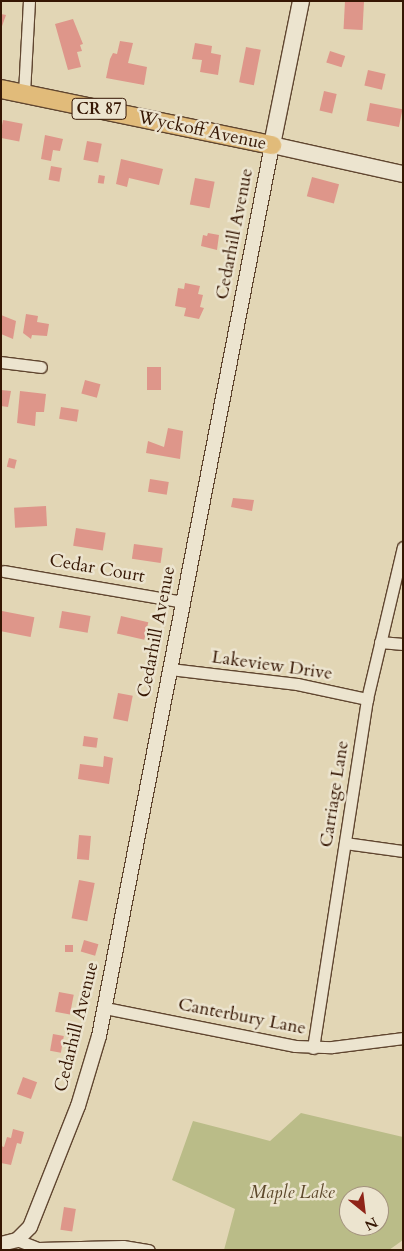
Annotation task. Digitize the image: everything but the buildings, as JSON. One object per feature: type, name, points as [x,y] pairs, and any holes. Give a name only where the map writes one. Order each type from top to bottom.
[{"type":"main road","name":"Cedarhill Avenue","points":[[272,145],[301,1]]},
{"type":"main road","name":"Wyckoff Avenue","points":[[1,89],[403,174]]},
{"type":"street","points":[[24,93],[29,1]]},
{"type":"street","name":"Cedarhill Avenue","points":[[17,1240],[30,1227],[78,1106],[105,1008],[272,145]]},
{"type":"street","points":[[1,362],[41,367]]},
{"type":"street","name":"Carriage Lane","points":[[313,1048],[367,700],[403,547]]},
{"type":"street","name":"Cedar Court","points":[[4,571],[183,602]]},
{"type":"street","points":[[380,642],[403,644]]},
{"type":"street","name":"Lakeview Drive","points":[[170,669],[288,682],[367,700]]},
{"type":"street","points":[[344,844],[403,851]]},
{"type":"street","name":"Canterbury Lane","points":[[105,1008],[313,1048],[403,1038]]},
{"type":"street","points":[[1,1244],[17,1240],[38,1248],[123,1246],[149,1250]]},
{"type":"green space","name":"Maple Lake","points":[[301,1113],[403,1137],[403,1240],[389,1250],[224,1250],[235,1209],[172,1180],[193,1121],[270,1141]]}]
